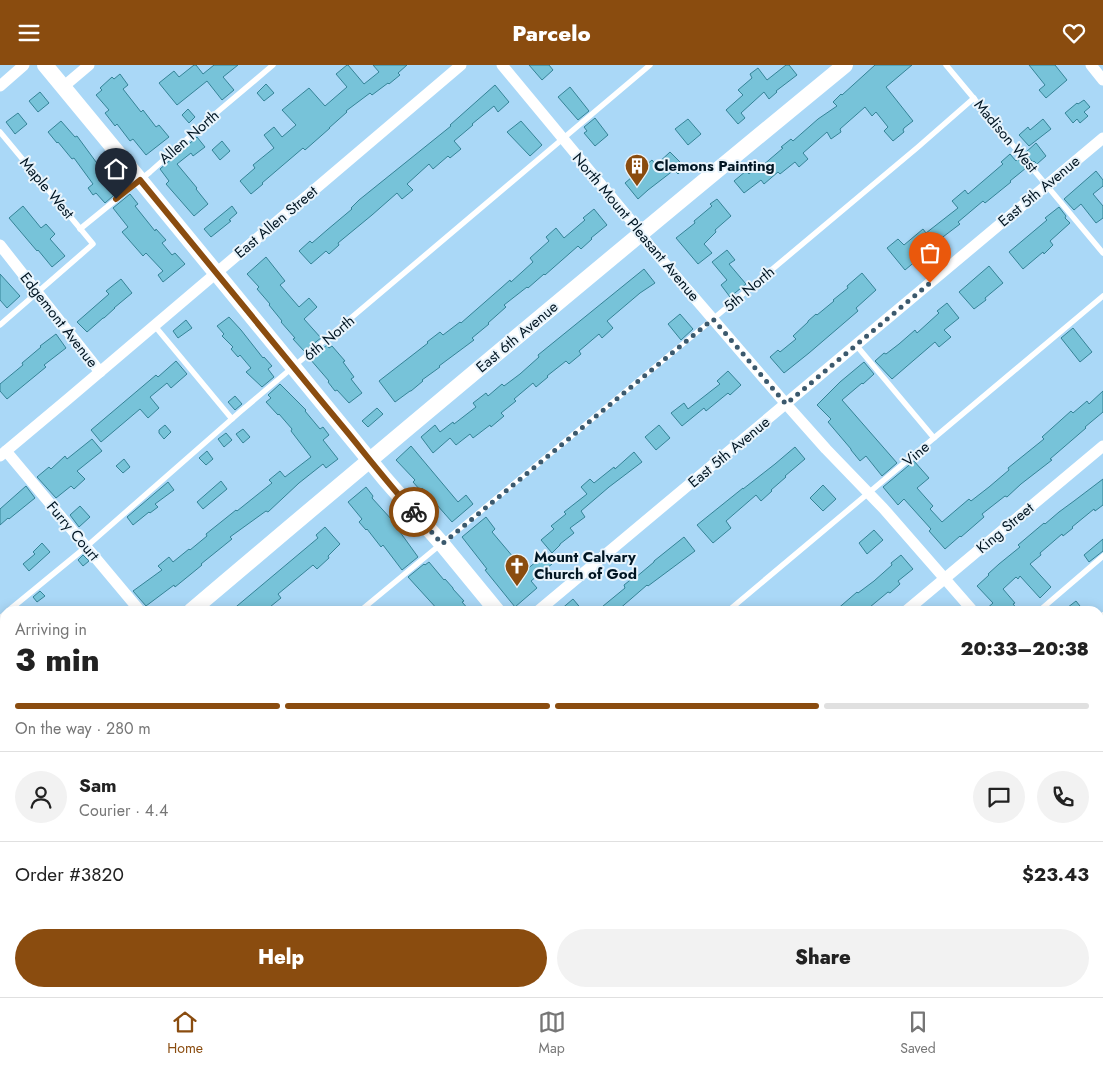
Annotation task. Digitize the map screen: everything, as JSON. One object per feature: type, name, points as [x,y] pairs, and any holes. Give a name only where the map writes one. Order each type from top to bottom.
[{"type":"street","points":[[0,86],[24,65]]},
{"type":"street","points":[[45,65],[384,479],[494,606]]},
{"type":"street","points":[[63,87],[89,65]]},
{"type":"street","name":"East Allen Street","points":[[3,454],[461,65]]},
{"type":"street","name":"North Mount Pleasant Avenue","points":[[502,65],[786,404],[883,508],[968,606]]},
{"type":"street","name":"East 6th Avenue","points":[[197,606],[369,459],[845,65]]},
{"type":"street","points":[[1090,65],[1103,80]]},
{"type":"street","name":"East 5th Avenue","points":[[544,606],[1103,137]]},
{"type":"street","name":"Edgemont Avenue","points":[[0,245],[100,372]]},
{"type":"street","name":"King Street","points":[[912,606],[1103,446]]},
{"type":"street","name":"Furry Court","points":[[3,454],[136,606]]},
{"type":"lane","name":"Allen North","points":[[80,229],[140,180],[273,65]]},
{"type":"lane","name":"6th North","points":[[14,606],[86,547],[232,419],[650,65]]},
{"type":"lane","name":"Madison West","points":[[946,65],[1103,253]]},
{"type":"lane","name":"5th North","points":[[366,606],[713,319],[974,98]]},
{"type":"lane","name":"Maple West","points":[[0,132],[93,244],[37,292]]},
{"type":"lane","points":[[0,325],[37,292]]},
{"type":"lane","name":"Vine","points":[[734,606],[1103,296]]},
{"type":"lane","points":[[154,325],[232,419]]},
{"type":"lane","points":[[856,345],[934,438]]},
{"type":"lane","points":[[1045,606],[1103,556]]},
{"type":"building","points":[[194,65],[203,74],[214,65],[238,65],[223,77],[234,90],[222,100],[207,81],[177,105],[159,83],[174,71],[179,77]]},
{"type":"building","points":[[347,65],[364,84],[379,72],[373,65],[407,65],[398,73],[400,75],[389,84],[372,95],[370,93],[346,111],[305,150],[303,148],[251,194],[240,181],[255,168],[253,165],[274,148],[264,135],[274,127],[282,137],[296,125],[282,110],[309,88],[325,106],[347,87],[336,74]]},
{"type":"building","points":[[529,65],[549,65],[553,70],[542,80]]},
{"type":"building","points":[[786,65],[789,65],[797,75],[776,91],[769,99],[764,92],[741,113],[745,118],[738,124],[726,110],[743,95],[738,90],[752,78],[750,74],[758,68],[767,80]]},
{"type":"building","points":[[875,65],[912,65],[886,87],[913,121],[904,128],[904,132],[893,141],[884,131],[888,127],[876,112],[872,116],[865,107],[840,129],[841,132],[831,139],[827,132],[803,153],[808,159],[799,167],[795,162],[780,174],[778,172],[764,184],[761,180],[744,193],[734,181],[746,171],[749,174],[760,164],[762,166],[791,139],[793,141],[818,119],[837,106],[833,102]]},
{"type":"building","points":[[1029,65],[1055,65],[1067,80],[1046,98],[1039,90],[1045,85]]},
{"type":"building","points":[[120,74],[128,85],[123,89],[141,112],[143,110],[156,127],[159,125],[169,137],[146,155],[133,139],[130,141],[117,124],[115,126],[105,113],[109,110],[96,95],[102,90],[100,88],[112,77],[114,79]]},
{"type":"building","points":[[266,84],[274,93],[264,101],[257,93]]},
{"type":"building","points":[[495,85],[509,102],[498,112],[494,106],[472,124],[454,141],[461,149],[450,158],[448,156],[433,169],[429,164],[407,184],[413,190],[402,199],[397,193],[338,243],[339,245],[329,254],[326,251],[311,264],[299,251],[310,241],[312,243],[352,209],[359,200],[451,126]]},
{"type":"building","points":[[570,87],[589,111],[578,120],[558,97]]},
{"type":"building","points":[[40,92],[49,103],[38,112],[29,101]]},
{"type":"building","points":[[1084,100],[1090,107],[1084,112],[1088,116],[1080,123],[1077,119],[1073,123],[1065,113]]},
{"type":"building","points":[[188,109],[195,117],[189,123],[182,115]]},
{"type":"building","points":[[18,113],[27,124],[15,134],[6,122]]},
{"type":"building","points":[[595,118],[608,135],[595,146],[584,133],[587,131],[584,127]]},
{"type":"building","points":[[688,119],[701,134],[688,145],[675,129]]},
{"type":"building","points":[[1043,119],[1051,129],[1029,146],[1019,135],[1028,127],[1030,130]]},
{"type":"building","points":[[61,121],[75,137],[77,136],[99,166],[121,189],[105,203],[96,193],[93,195],[88,188],[93,184],[74,158],[72,159],[48,132]]},
{"type":"building","points":[[521,121],[542,145],[530,156],[507,132]]},
{"type":"building","points":[[197,137],[205,147],[193,156],[191,153],[177,164],[208,204],[194,216],[166,184],[169,181],[160,169]]},
{"type":"building","points":[[222,141],[230,151],[220,160],[212,150]]},
{"type":"building","points":[[1036,143],[1046,156],[1037,164],[1025,153]]},
{"type":"building","points":[[670,152],[685,167],[678,174],[674,170],[638,199],[625,183],[652,160],[656,165]]},
{"type":"building","points":[[1010,154],[1016,161],[1018,159],[1026,168],[985,203],[983,201],[958,222],[960,224],[905,270],[887,248],[898,239],[904,245],[923,229],[926,233],[958,208],[952,201],[965,190],[968,194],[1003,164],[1001,162]]},
{"type":"building","points":[[1096,171],[1103,180],[1103,186],[1093,194],[1103,206],[1103,218],[1096,223],[1081,204],[1074,210],[1064,199]]},
{"type":"building","points":[[130,194],[138,204],[135,206],[155,231],[156,229],[166,240],[162,243],[172,255],[175,253],[185,264],[163,282],[158,275],[163,271],[146,253],[143,256],[122,232],[128,227],[113,208]]},
{"type":"building","points":[[717,199],[731,216],[715,230],[716,232],[704,244],[712,253],[698,264],[676,238],[695,223],[694,221],[712,206],[710,204]]},
{"type":"building","points":[[23,206],[41,228],[46,224],[55,234],[50,239],[65,256],[52,267],[9,218]]},
{"type":"building","points":[[232,206],[237,213],[229,220],[231,221],[211,237],[204,229]]},
{"type":"building","points":[[1059,207],[1070,223],[1050,241],[1053,245],[1044,254],[1043,252],[1023,269],[1009,252],[1047,220],[1045,218]]},
{"type":"building","points":[[594,209],[607,225],[581,249],[578,246],[545,275],[504,305],[506,307],[472,338],[474,340],[395,402],[379,381],[440,332],[443,335],[461,323],[510,280],[511,282],[533,262],[530,258],[549,241],[546,237],[556,228],[564,238],[585,220],[583,218]]},
{"type":"building","points":[[727,250],[735,260],[729,264],[746,284],[730,297],[721,285],[727,280],[712,262]]},
{"type":"building","points":[[266,257],[285,281],[280,285],[299,307],[309,298],[317,307],[304,319],[321,338],[304,351],[293,339],[295,338],[257,289],[259,287],[247,274]]},
{"type":"building","points":[[989,266],[1003,283],[974,309],[959,292]]},
{"type":"building","points":[[644,269],[655,283],[607,321],[613,328],[602,338],[599,334],[579,351],[581,354],[569,364],[566,361],[536,387],[533,383],[514,399],[516,401],[501,413],[504,416],[491,427],[490,425],[473,438],[470,434],[456,445],[450,438],[433,453],[421,437],[435,425],[440,432],[453,422],[454,424],[476,407],[473,403],[486,393],[488,396],[502,384],[504,386],[520,374],[539,357],[538,355]]},
{"type":"building","points":[[862,273],[876,290],[856,308],[858,311],[784,373],[770,357],[778,350],[780,352],[796,339],[793,336],[808,321],[834,301]]},
{"type":"building","points":[[0,274],[20,296],[7,308],[0,300]]},
{"type":"building","points":[[121,279],[132,293],[87,332],[77,322],[109,294],[106,291]]},
{"type":"building","points":[[947,303],[959,318],[944,330],[951,337],[939,347],[935,342],[892,379],[875,361],[915,330],[917,333]]},
{"type":"building","points":[[680,314],[693,329],[681,340],[668,324]]},
{"type":"building","points":[[229,317],[272,366],[268,369],[274,377],[262,387],[246,372],[251,368],[240,355],[238,357],[231,349],[233,347],[222,336],[224,334],[217,326]]},
{"type":"building","points":[[186,320],[192,328],[178,338],[173,331]]},
{"type":"building","points":[[1073,328],[1092,352],[1080,362],[1061,338]]},
{"type":"building","points":[[56,334],[66,348],[44,365],[46,367],[7,399],[0,391],[0,384],[23,365],[22,363],[40,346]]},
{"type":"building","points":[[327,345],[329,348],[332,346],[345,361],[343,362],[354,377],[351,379],[362,393],[349,403],[337,390],[335,391],[310,359]]},
{"type":"building","points":[[176,361],[187,374],[171,388],[167,383],[150,397],[159,408],[148,418],[140,409],[101,442],[91,430],[156,375],[158,377]]},
{"type":"building","points":[[864,362],[874,374],[842,400],[897,463],[882,476],[866,456],[860,461],[828,422],[831,419],[817,405]]},
{"type":"building","points":[[728,371],[741,385],[706,411],[704,408],[682,426],[671,413],[684,403],[688,409],[720,384],[717,381]]},
{"type":"building","points":[[280,384],[306,410],[320,429],[323,427],[329,435],[323,440],[338,459],[326,468],[323,464],[268,512],[266,511],[230,537],[232,539],[175,587],[174,585],[146,606],[133,591],[162,570],[158,566],[169,557],[173,562],[190,550],[207,536],[206,534],[272,483],[269,480],[280,471],[285,477],[311,457],[291,431],[292,429],[266,402],[271,398],[268,395]]},
{"type":"building","points":[[1103,391],[1103,412],[1050,459],[1052,460],[1007,497],[1005,496],[982,514],[984,517],[945,549],[929,531],[931,529],[904,499],[898,505],[883,487],[914,461],[929,478],[917,488],[933,506],[930,509],[942,522],[969,499],[971,501],[1009,470],[1008,468],[1044,439],[1042,437],[1071,411],[1073,413],[1087,401],[1089,404]]},
{"type":"building","points":[[235,396],[242,404],[235,410],[228,402]]},
{"type":"building","points":[[377,408],[383,414],[368,427],[362,421]]},
{"type":"building","points":[[165,425],[171,432],[164,439],[159,430]]},
{"type":"building","points":[[659,425],[670,438],[656,450],[645,437]]},
{"type":"building","points":[[243,429],[250,437],[243,443],[236,434]]},
{"type":"building","points":[[226,433],[232,440],[224,447],[218,439]]},
{"type":"building","points":[[92,439],[102,451],[77,471],[85,479],[74,489],[71,486],[56,498],[37,477],[49,467],[51,469],[65,456],[67,459]]},
{"type":"building","points":[[411,446],[458,502],[466,495],[473,504],[452,522],[422,488],[420,490],[413,482],[415,480],[396,460]]},
{"type":"building","points":[[795,447],[805,459],[785,476],[761,501],[756,495],[726,521],[731,528],[713,543],[697,525]]},
{"type":"building","points":[[207,451],[213,459],[206,465],[199,458]]},
{"type":"building","points":[[634,452],[642,462],[581,511],[585,517],[570,528],[574,533],[552,553],[541,540],[554,529],[551,526],[566,514],[564,512],[587,494],[581,487],[590,479],[594,483],[614,467],[615,469]]},
{"type":"building","points":[[124,459],[130,467],[123,473],[116,466]]},
{"type":"building","points":[[1103,479],[1103,505],[1095,511],[1094,509],[1063,536],[1062,534],[1030,564],[1051,587],[1040,598],[1020,576],[1018,579],[1016,577],[1003,589],[1015,603],[1013,604],[1015,606],[990,606],[993,603],[977,586],[999,564],[1020,547],[1018,545]]},
{"type":"building","points":[[221,481],[227,489],[203,509],[197,502]]},
{"type":"building","points":[[168,482],[174,490],[155,504],[158,507],[133,525],[127,517]]},
{"type":"building","points":[[823,485],[836,499],[823,511],[810,498]]},
{"type":"building","points":[[26,486],[35,498],[0,525],[0,509]]},
{"type":"building","points":[[366,487],[373,496],[372,498],[402,531],[400,532],[418,557],[402,570],[383,545],[381,547],[359,522],[362,519],[348,502]]},
{"type":"building","points":[[80,506],[90,517],[79,527],[70,515]]},
{"type":"building","points":[[486,517],[495,529],[492,532],[525,571],[544,555],[552,564],[531,581],[537,588],[514,606],[485,570],[487,569],[462,537]]},
{"type":"building","points":[[325,527],[340,544],[317,569],[313,565],[278,594],[281,598],[271,606],[237,606],[318,538],[316,535]]},
{"type":"building","points":[[874,530],[883,540],[867,554],[859,543]]},
{"type":"building","points":[[684,537],[695,551],[647,585],[623,606],[603,606],[625,588],[624,585]]},
{"type":"building","points":[[1103,539],[1103,551],[1089,562],[1084,555]]},
{"type":"building","points":[[42,543],[50,552],[29,571],[23,564],[35,554],[33,552]]},
{"type":"building","points":[[83,555],[89,561],[83,566],[78,560]]},
{"type":"building","points":[[901,555],[913,569],[898,581],[900,584],[890,593],[888,592],[871,606],[841,606],[874,581],[892,565],[891,563]]},
{"type":"building","points":[[429,562],[464,601],[462,602],[466,606],[434,606],[408,577]]},
{"type":"building","points":[[40,591],[45,596],[37,602],[33,597]]},
{"type":"building","points":[[573,599],[579,606],[565,606]]},
{"type":"building","points":[[1076,601],[1080,606],[1070,606]]},
{"type":"way so far","points":[[414,512],[442,544],[713,319],[786,404],[930,283]]},
{"type":"place","name":"Clemons Painting","points":[[637,187]]},
{"type":"place","name":"Mount Calvary Church of God","points":[[517,587]]},
{"type":"route","points":[[116,199],[140,180],[384,479],[414,512]]}]
